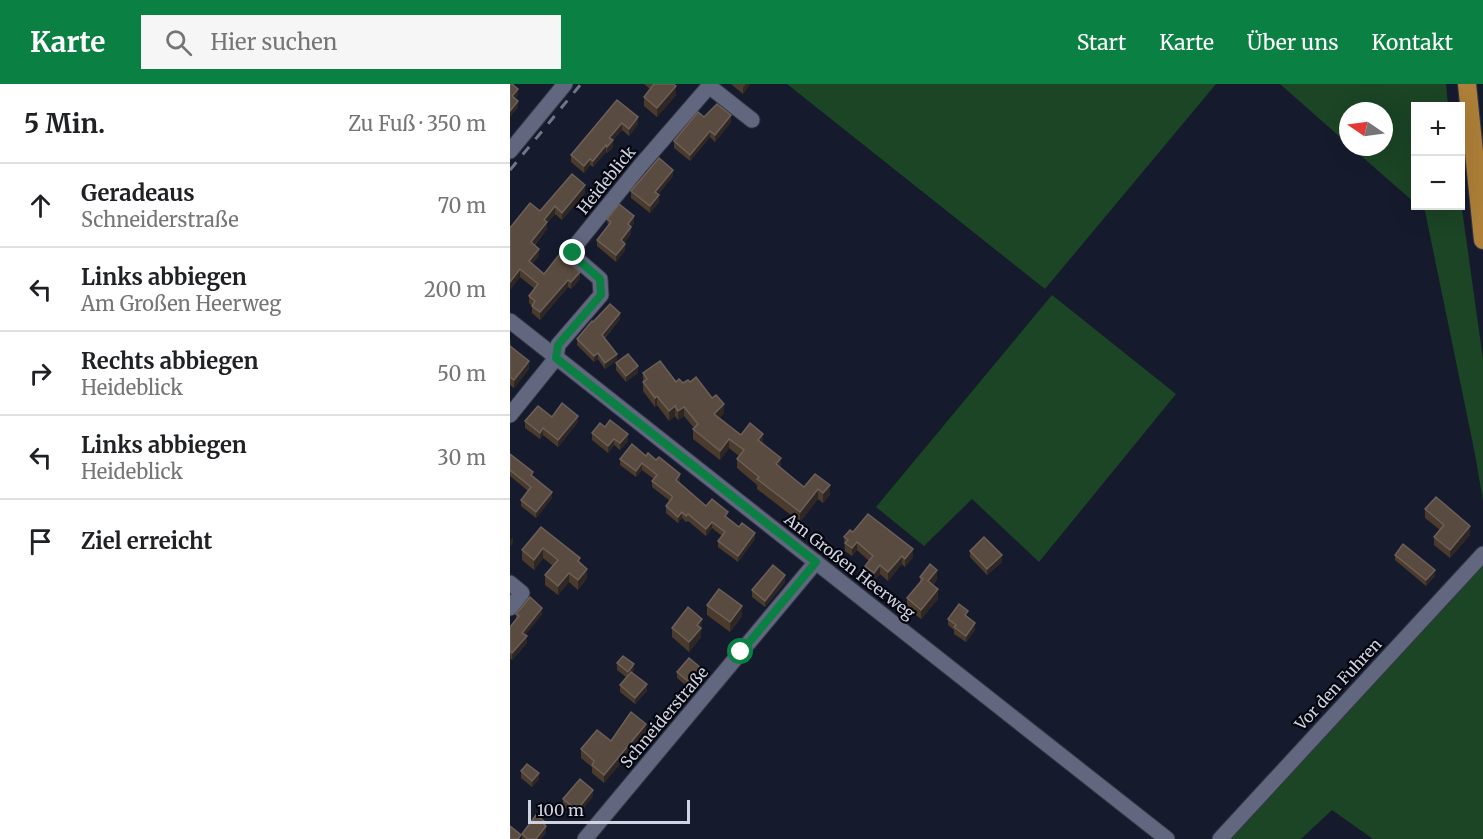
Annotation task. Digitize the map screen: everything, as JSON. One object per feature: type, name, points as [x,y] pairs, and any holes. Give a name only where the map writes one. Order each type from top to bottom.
[{"type":"highway","points":[[1467,84],[1483,240]]},
{"type":"street","points":[[510,151],[565,84]]},
{"type":"street","name":"Heideblick","points":[[510,415],[556,358],[558,345],[601,295],[600,279],[577,259],[573,253],[575,246],[640,166],[710,85],[752,120]]},
{"type":"street","name":"Am Großen Heerweg","points":[[510,321],[1167,839]]},
{"type":"street","name":"Vor den Fuhren","points":[[1220,839],[1483,554]]},
{"type":"street","name":"Schneiderstraße","points":[[585,839],[816,562]]},
{"type":"street","points":[[510,583],[522,593],[510,608]]},
{"type":"green space","points":[[787,84],[1216,84],[1045,289]]},
{"type":"green space","points":[[1280,84],[1446,84],[1448,102],[1411,102],[1411,200],[1361,156],[1393,156],[1393,102],[1339,102],[1339,136]]},
{"type":"green space","points":[[1462,210],[1483,359],[1483,501],[1475,454],[1425,211]]},
{"type":"green space","points":[[1052,295],[1176,394],[1039,562],[972,499],[924,546],[876,507]]},
{"type":"green space","points":[[1483,563],[1483,839],[1373,839],[1332,810],[1301,839],[1231,839]]},
{"type":"building","points":[[510,84],[518,89],[512,96],[518,101],[510,111]]},
{"type":"building","points":[[654,84],[676,86],[657,108],[644,97]]},
{"type":"building","points":[[617,100],[638,117],[629,129],[622,123],[609,138],[613,140],[607,147],[606,145],[593,161],[590,159],[584,166],[571,155]]},
{"type":"building","points":[[717,104],[731,115],[715,135],[710,131],[690,155],[674,141],[698,112],[704,117]]},
{"type":"building","points":[[659,158],[673,170],[655,192],[659,195],[650,206],[631,191]]},
{"type":"building","points":[[572,174],[585,185],[562,213],[555,206],[544,220],[547,222],[531,242],[539,249],[529,261],[544,274],[559,255],[580,272],[571,282],[568,280],[540,312],[532,306],[535,301],[529,296],[538,284],[520,269],[510,282],[510,228],[530,203],[540,211]]},
{"type":"building","points":[[619,204],[634,216],[628,224],[631,227],[621,240],[625,244],[616,255],[597,240],[611,222],[607,219]]},
{"type":"building","points":[[610,304],[620,313],[602,335],[617,354],[605,363],[598,353],[594,356],[577,339]]},
{"type":"building","points":[[510,346],[529,361],[514,380],[510,377]]},
{"type":"building","points":[[628,354],[638,366],[626,376],[616,363]]},
{"type":"building","points":[[660,361],[676,382],[679,379],[683,383],[688,380],[690,382],[696,377],[712,398],[716,395],[724,404],[714,414],[741,435],[750,423],[763,434],[758,440],[781,458],[776,464],[804,487],[815,474],[830,485],[823,493],[818,489],[800,512],[757,479],[759,477],[737,459],[744,450],[729,439],[720,451],[693,429],[698,424],[684,407],[678,411],[675,406],[669,411],[657,396],[655,398],[643,382],[647,379],[643,373]]},
{"type":"building","points":[[562,403],[578,416],[558,440],[543,428],[540,433],[525,421],[538,406],[552,417]]},
{"type":"building","points":[[610,420],[628,434],[620,443],[614,439],[608,446],[592,433],[600,423],[605,427]]},
{"type":"building","points":[[632,444],[646,456],[648,453],[656,460],[659,457],[680,474],[676,480],[706,506],[712,499],[728,512],[725,516],[739,527],[742,523],[755,533],[738,556],[718,541],[725,532],[712,522],[706,529],[688,514],[686,516],[682,512],[678,517],[666,506],[672,496],[652,481],[657,475],[642,463],[636,471],[620,459]]},
{"type":"building","points":[[510,454],[533,472],[531,475],[552,492],[536,512],[521,500],[531,487],[510,470]]},
{"type":"building","points":[[1436,497],[1470,526],[1450,550],[1434,537],[1444,525],[1425,509]]},
{"type":"building","points":[[868,514],[913,549],[905,559],[902,556],[888,572],[880,565],[874,573],[865,566],[873,556],[857,542],[852,548],[845,543],[848,540],[844,537],[850,530],[853,532]]},
{"type":"building","points":[[541,527],[580,558],[578,561],[587,569],[578,580],[569,573],[558,586],[545,575],[558,560],[543,548],[534,560],[522,550]]},
{"type":"building","points":[[984,537],[1002,555],[987,569],[970,551]]},
{"type":"building","points":[[1403,544],[1435,570],[1426,580],[1395,555]]},
{"type":"building","points":[[930,564],[937,570],[928,581],[938,589],[921,610],[907,598],[923,579],[920,577]]},
{"type":"building","points":[[773,565],[785,575],[765,601],[752,590]]},
{"type":"building","points":[[719,589],[742,606],[730,622],[707,605]]},
{"type":"building","points":[[530,597],[542,608],[522,633],[527,636],[512,653],[510,651],[510,627],[519,616],[516,614]]},
{"type":"building","points":[[959,604],[968,611],[965,615],[975,623],[966,636],[948,619]]},
{"type":"building","points":[[688,607],[702,619],[697,625],[701,628],[689,642],[672,628]]},
{"type":"building","points":[[623,656],[634,664],[628,672],[617,663]]},
{"type":"building","points":[[689,658],[701,668],[689,682],[677,672]]},
{"type":"building","points":[[631,672],[647,684],[635,698],[620,685]]},
{"type":"building","points":[[631,712],[646,724],[604,775],[592,765],[594,761],[581,749],[597,730],[611,741]]},
{"type":"building","points":[[527,764],[539,773],[532,781],[521,771]]},
{"type":"building","points":[[580,779],[593,790],[577,810],[563,799]]},
{"type":"building","points":[[536,815],[544,821],[546,826],[536,839],[528,839],[522,834]]},
{"type":"building","points":[[510,826],[521,835],[518,839],[510,839]]},
{"type":"railway","points":[[510,170],[581,84]]},
{"type":"route","points":[[573,253],[600,279],[601,295],[558,345],[556,358],[816,562],[741,652]]}]
